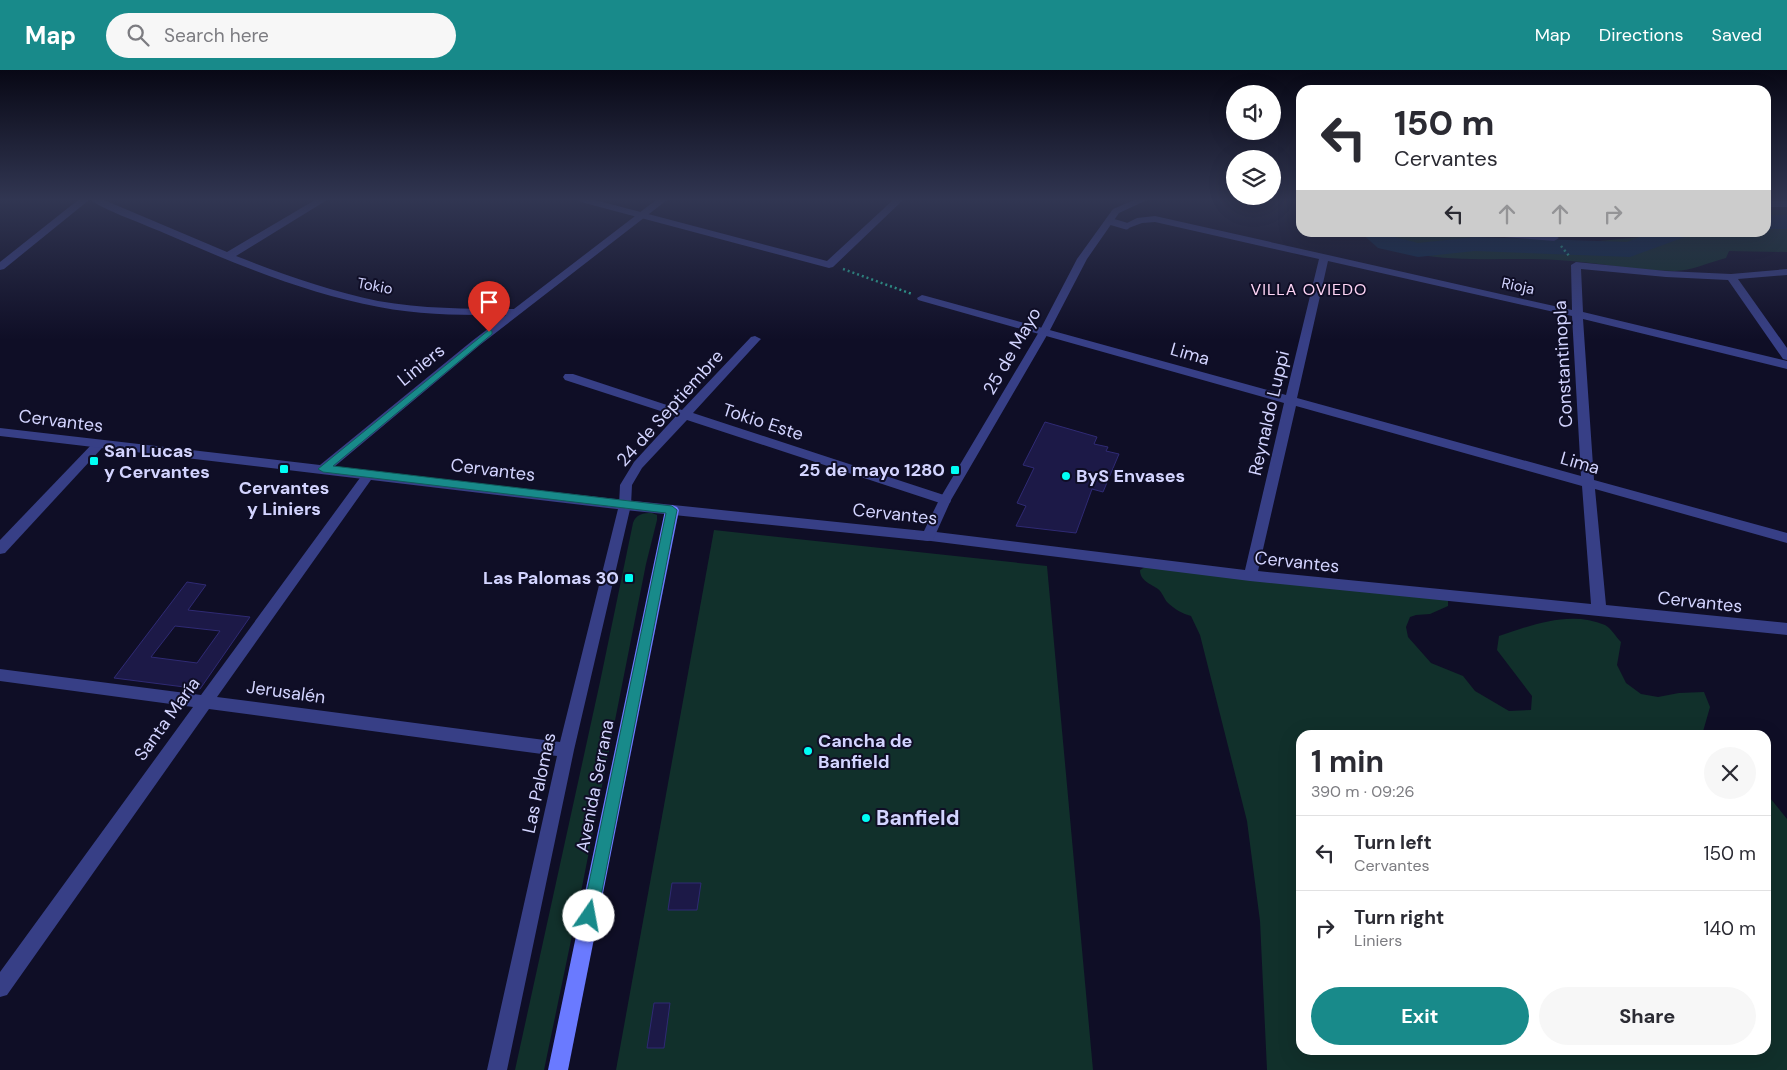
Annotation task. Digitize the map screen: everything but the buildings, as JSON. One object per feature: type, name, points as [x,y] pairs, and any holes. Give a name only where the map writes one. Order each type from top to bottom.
[{"type":"main road","name":"Avenida Serrana","points":[[558,1070],[672,510]]},
{"type":"street","points":[[0,267],[25,247]]},
{"type":"street","name":"Tokio","points":[[203,247],[299,282],[362,301],[463,312],[516,312]]},
{"type":"street","points":[[227,257],[244,247]]},
{"type":"street","name":"Liniers","points":[[323,469],[516,312],[602,247]]},
{"type":"street","points":[[759,247],[829,265],[848,247]]},
{"type":"street","name":"25 de Mayo","points":[[928,536],[945,500],[1045,330],[1082,259],[1091,247]]},
{"type":"street","name":"Rioja","points":[[1275,247],[1577,314],[1787,366]]},
{"type":"street","name":"Reynaldo Luppi","points":[[1250,576],[1324,258]]},
{"type":"street","points":[[1576,264],[1666,274],[1731,277],[1787,272]]},
{"type":"street","name":"Constantinopla","points":[[1576,264],[1577,314],[1588,483],[1599,610]]},
{"type":"street","points":[[1731,277],[1787,356]]},
{"type":"street","name":"Lima","points":[[922,298],[1045,330],[1787,538]]},
{"type":"street","name":"24 de Septiembre","points":[[625,505],[626,485],[631,475],[755,339]]},
{"type":"street","name":"Tokio Este","points":[[569,377],[945,500]]},
{"type":"street","name":"Cervantes","points":[[0,432],[98,445],[370,474],[625,505],[928,536],[1250,576],[1787,629]]},
{"type":"street","points":[[0,550],[98,445]]},
{"type":"street","name":"Santa María","points":[[0,988],[370,474]]},
{"type":"street","name":"Las Palomas","points":[[497,1070],[566,750],[625,505]]},
{"type":"street","name":"Jerusalén","points":[[0,675],[566,750]]},
{"type":"path","points":[[1561,247],[1576,264]]},
{"type":"path","points":[[829,265],[922,298]]},
{"type":"green space","points":[[1390,247],[1787,247],[1787,252],[1729,251],[1726,258],[1681,271],[1646,270],[1557,260],[1456,258],[1406,252]]},
{"type":"green space","points":[[652,513],[657,515],[657,520],[646,564],[544,1070],[515,1070],[633,523],[640,515]]},
{"type":"green space","name":"Banfield","points":[[714,530],[1047,566],[1093,1070],[616,1070]]},
{"type":"green space","points":[[1145,567],[1448,600],[1448,606],[1430,614],[1410,617],[1406,627],[1408,637],[1431,663],[1463,676],[1475,691],[1509,711],[1531,710],[1532,696],[1497,650],[1499,636],[1551,621],[1578,619],[1592,621],[1607,626],[1621,642],[1617,665],[1626,683],[1641,694],[1658,697],[1679,693],[1704,692],[1710,707],[1703,730],[1296,730],[1296,1055],[1771,1055],[1771,799],[1787,819],[1787,1070],[1267,1070],[1260,921],[1247,821],[1200,635],[1191,616],[1182,613],[1167,602],[1159,590],[1144,580],[1140,570]]},
{"type":"waterway","points":[[1403,247],[1418,250],[1450,247]]},
{"type":"waterway","points":[[1544,247],[1630,250],[1639,247]]},
{"type":"place","name":"San Lucas y Cervantes","points":[[94,461]]},
{"type":"place","name":"Cervantes y Liniers","points":[[284,469]]},
{"type":"place","name":"25 de mayo 1280","points":[[955,470]]},
{"type":"place","name":"ByS Envases","points":[[1066,476]]},
{"type":"place","name":"Las Palomas 30","points":[[629,578]]},
{"type":"place","name":"Cancha de Banfield","points":[[808,751]]},
{"type":"place","name":"Banfield","points":[[866,818]]},
{"type":"district","name":"VILLA OVIEDO","points":[[1309,289]]},
{"type":"route","points":[[489,332],[323,469],[672,510],[589,916]]}]
